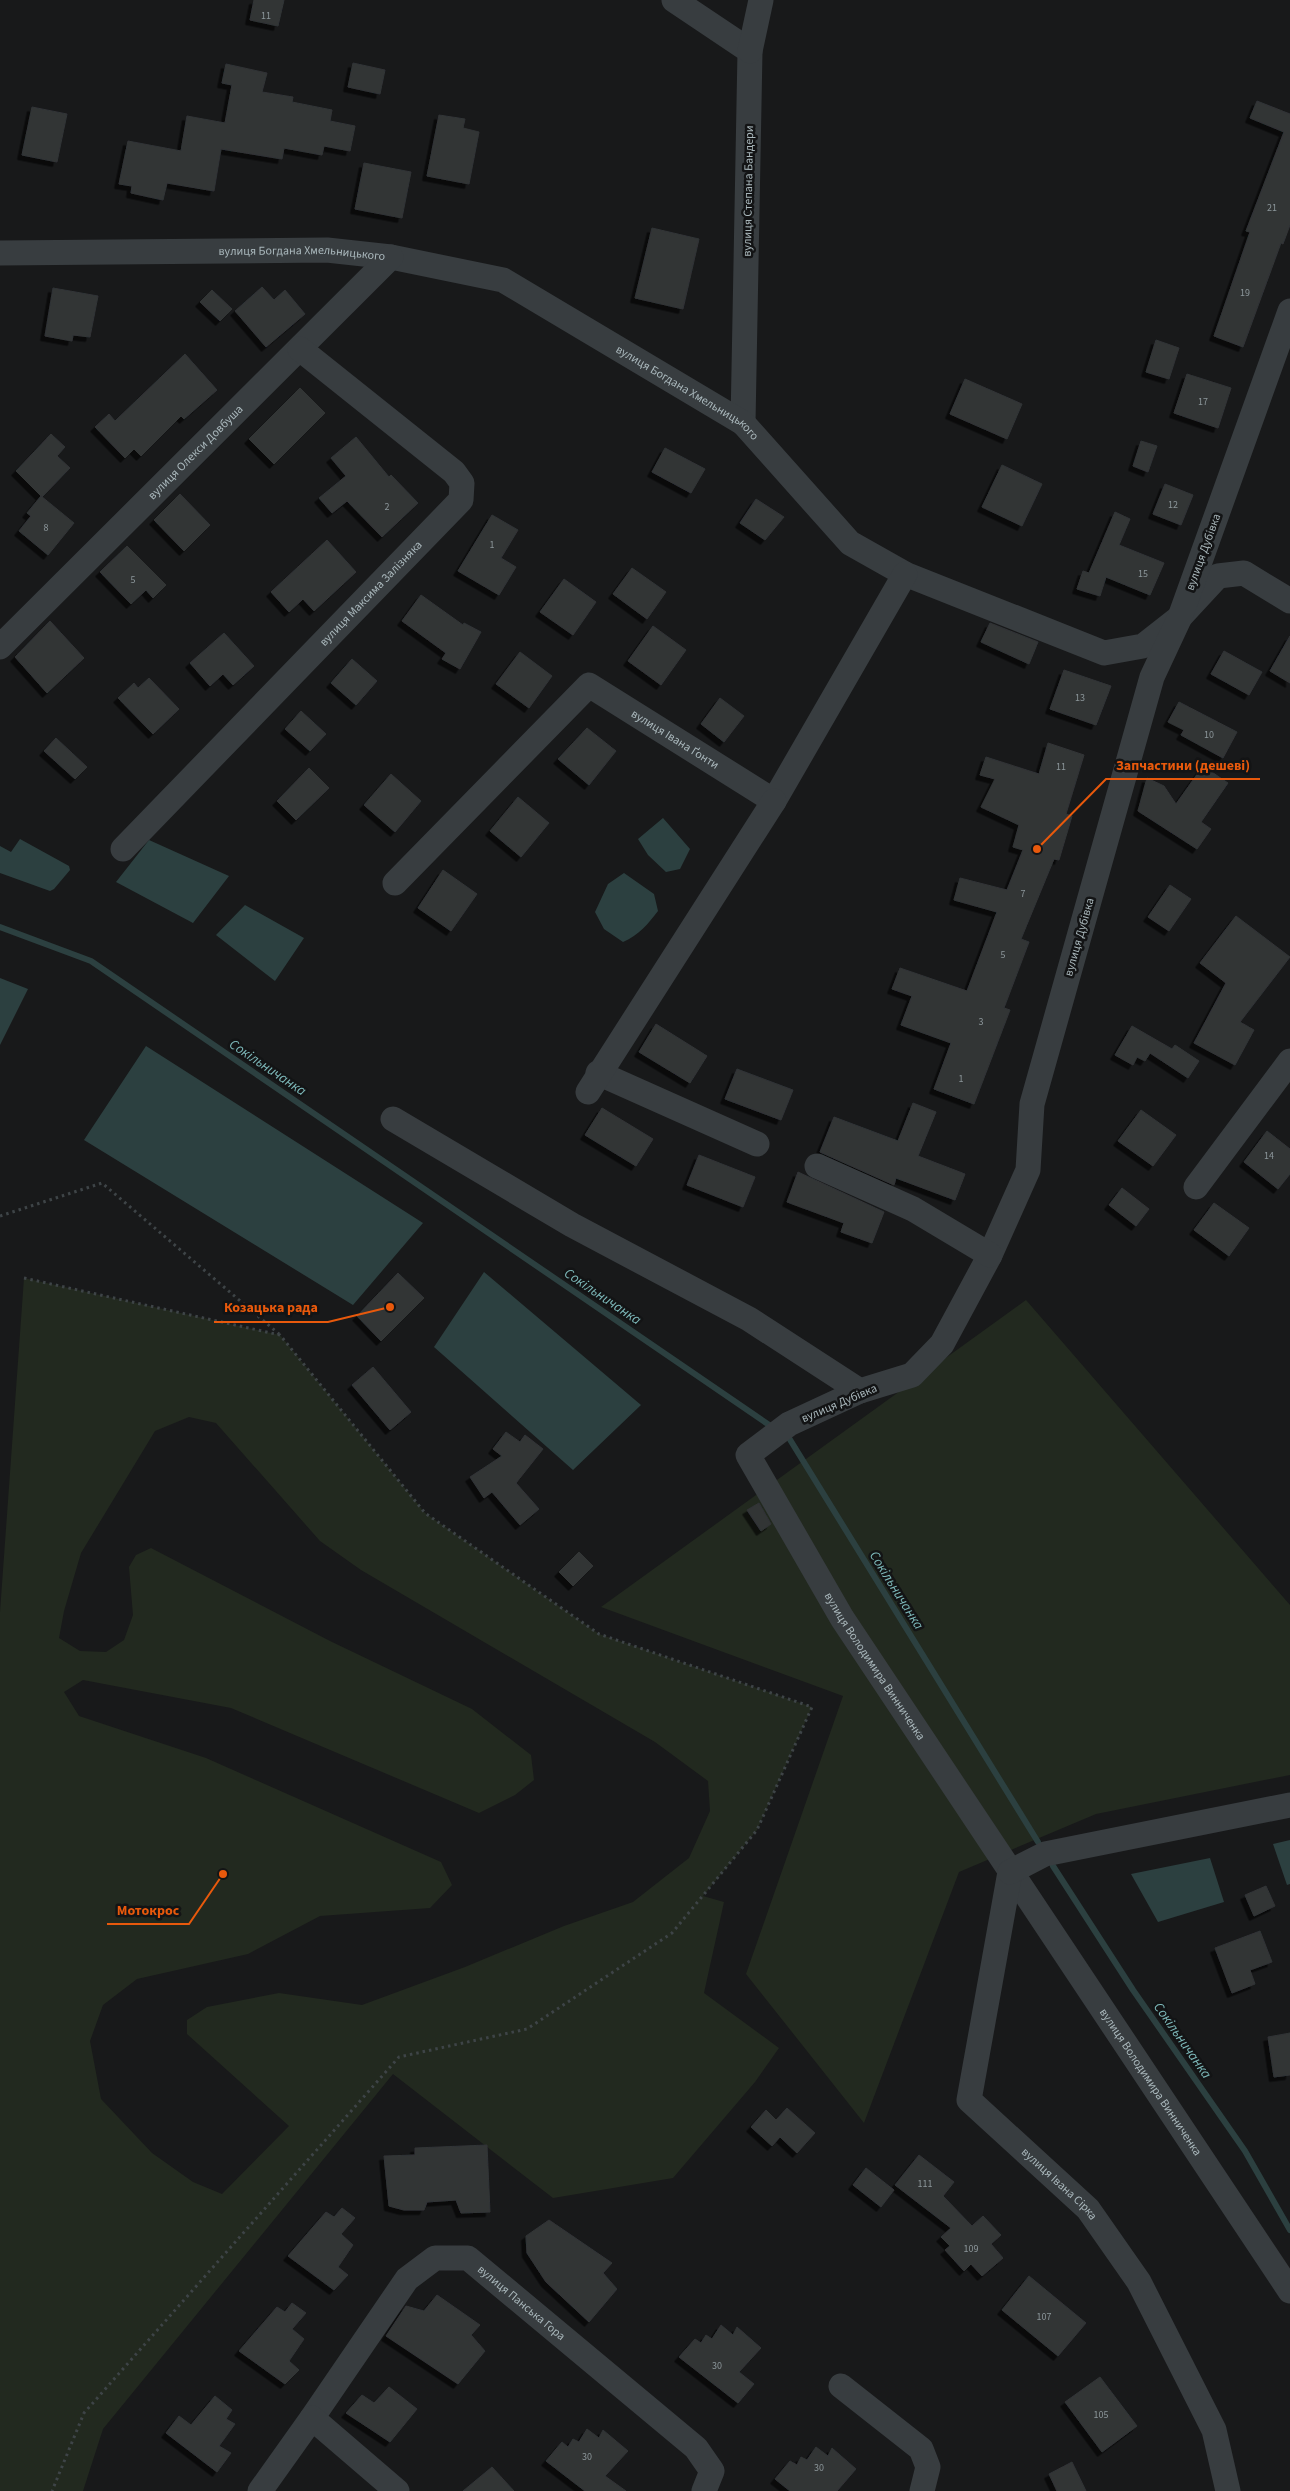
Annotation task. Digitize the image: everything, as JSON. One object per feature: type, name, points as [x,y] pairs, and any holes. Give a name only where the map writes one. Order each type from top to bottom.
[{"type":"street","points":[[674,0],[750,52]]},
{"type":"street","name":"вулиця Степана Бандери","points":[[743,423],[750,52],[761,0]]},
{"type":"street","name":"вулиця Богдана Хмельницького","points":[[0,253],[327,250],[391,258],[503,280],[743,423],[850,543],[904,574],[1104,652],[1143,646],[1180,617],[1218,576],[1244,574],[1290,601]]},
{"type":"street","name":"вулиця Олекси Довбуша","points":[[0,647],[391,258]]},
{"type":"street","name":"вулиця Дубівка","points":[[748,1455],[783,1428],[860,1391],[912,1375],[942,1344],[990,1255],[1028,1170],[1032,1104],[1152,677],[1180,617],[1290,312]]},
{"type":"street","name":"вулиця Максима Залізняка","points":[[123,849],[461,500],[462,483],[454,472],[300,349]]},
{"type":"street","points":[[757,1144],[593,1083],[774,801],[904,574]]},
{"type":"street","name":"вулиця Івана Ґонти","points":[[395,883],[589,685],[774,801]]},
{"type":"street","points":[[1196,1187],[1290,1061]]},
{"type":"street","points":[[394,1119],[572,1225],[749,1319],[860,1391]]},
{"type":"street","points":[[817,1166],[913,1209],[990,1255]]},
{"type":"street","name":"вулиця Володимира Винниченка","points":[[748,1455],[842,1618],[1290,2291]]},
{"type":"street","points":[[1010,1872],[1045,1854],[1290,1805]]},
{"type":"street","name":"вулиця Івана Сірка","points":[[1010,1872],[969,2100],[1088,2209],[1138,2282],[1214,2430],[1228,2491]]},
{"type":"street","name":"вулиця Панська Гора","points":[[260,2491],[407,2279],[436,2258],[468,2258],[696,2448],[712,2471],[704,2491]]},
{"type":"street","points":[[841,2386],[921,2449],[928,2468],[922,2491]]},
{"type":"street","points":[[312,2418],[396,2491]]},
{"type":"path","points":[[0,1216],[102,1183],[280,1335],[425,1513],[599,1634],[812,1707],[757,1830],[672,1933],[527,2030],[399,2057],[84,2412],[52,2491]]},
{"type":"path","points":[[24,1278],[280,1335]]},
{"type":"shaded area","points":[[24,1278],[280,1335],[425,1513],[599,1634],[812,1707],[757,1830],[703,1896],[724,1902],[704,1993],[779,2048],[755,2082],[673,2178],[553,2198],[393,2074],[103,2429],[83,2491],[0,2491],[0,1612]],"holes":[[[189,1417],[216,1423],[320,1541],[361,1570],[655,1742],[708,1781],[710,1811],[689,1858],[633,1902],[564,1926],[465,1967],[362,2005],[279,1993],[207,2007],[187,2020],[187,2034],[289,2126],[222,2194],[193,2182],[152,2153],[101,2099],[90,2041],[103,2005],[137,1979],[248,1954],[320,1916],[430,1908],[452,1885],[441,1862],[206,1758],[79,1716],[64,1692],[83,1680],[231,1708],[479,1813],[515,1795],[534,1780],[531,1755],[472,1709],[330,1641],[151,1548],[136,1555],[129,1567],[133,1615],[124,1640],[106,1652],[80,1651],[59,1638],[64,1611],[81,1553],[155,1431]]]},
{"type":"shaded area","points":[[1026,1300],[1290,1605],[1290,1775],[1096,1814],[959,1872],[864,2123],[746,1974],[843,1696],[601,1607]]},
{"type":"water","points":[[663,818],[690,849],[680,869],[666,872],[648,855],[638,839]]},
{"type":"water","points":[[20,839],[69,866],[70,870],[54,889],[50,891],[0,873],[0,846],[11,852]]},
{"type":"water","points":[[149,840],[229,876],[193,923],[116,882]]},
{"type":"water","points":[[624,873],[654,894],[658,911],[638,933],[623,942],[604,929],[595,912],[608,884]]},
{"type":"water","points":[[245,905],[304,938],[275,981],[216,935]]},
{"type":"water","points":[[0,978],[28,989],[0,1045]]},
{"type":"water","points":[[146,1046],[423,1223],[353,1305],[84,1140]]},
{"type":"water","points":[[484,1272],[641,1405],[573,1470],[434,1347]]},
{"type":"water","points":[[1290,1840],[1290,1884],[1287,1885],[1273,1844]]},
{"type":"water","points":[[1210,1858],[1224,1902],[1158,1922],[1131,1874]]},
{"type":"building","points":[[254,0],[284,0],[278,26],[250,20]]},
{"type":"building","points":[[353,63],[385,70],[380,94],[348,87]]},
{"type":"building","points":[[226,64],[267,73],[262,92],[293,97],[292,102],[332,110],[330,121],[355,126],[350,151],[324,146],[322,155],[284,148],[282,159],[221,149],[214,191],[167,183],[163,200],[131,193],[132,186],[119,184],[128,141],[181,151],[187,116],[225,123],[232,85],[222,83]]},
{"type":"building","points":[[1257,101],[1290,114],[1290,225],[1283,244],[1281,243],[1243,347],[1214,336],[1250,232],[1246,231],[1284,132],[1250,118]]},
{"type":"building","points":[[32,107],[67,114],[57,162],[22,155]]},
{"type":"building","points":[[439,115],[465,119],[463,128],[479,132],[469,184],[427,176]]},
{"type":"building","points":[[364,163],[411,172],[402,218],[355,209]]},
{"type":"building","points":[[652,228],[699,239],[683,309],[635,298]]},
{"type":"building","points":[[262,287],[274,300],[285,290],[305,314],[266,347],[235,311]]},
{"type":"building","points":[[53,288],[98,296],[90,337],[73,335],[72,341],[45,336]]},
{"type":"building","points":[[212,290],[232,309],[220,321],[200,302]]},
{"type":"building","points":[[1156,340],[1179,348],[1169,379],[1146,372]]},
{"type":"building","points":[[185,354],[217,390],[184,419],[181,416],[141,456],[134,449],[125,458],[95,427],[109,414],[115,421]]},
{"type":"building","points":[[1187,374],[1231,388],[1218,428],[1174,413]]},
{"type":"building","points":[[965,379],[1022,404],[1007,439],[950,414]]},
{"type":"building","points":[[300,388],[325,413],[274,464],[249,439]]},
{"type":"building","points":[[51,434],[65,447],[57,456],[70,468],[42,497],[16,471]]},
{"type":"building","points":[[356,437],[389,477],[391,475],[418,503],[382,537],[347,501],[332,513],[319,498],[346,476],[331,458]]},
{"type":"building","points":[[1141,441],[1157,446],[1148,472],[1133,466]]},
{"type":"building","points":[[665,448],[705,469],[691,493],[652,472]]},
{"type":"building","points":[[1002,465],[1042,484],[1022,526],[982,507]]},
{"type":"building","points":[[1165,484],[1193,495],[1181,525],[1153,514]]},
{"type":"building","points":[[180,494],[210,525],[184,551],[154,520]]},
{"type":"building","points":[[41,496],[74,523],[48,555],[19,531],[31,516],[27,513]]},
{"type":"building","points":[[756,499],[784,517],[765,540],[740,523]]},
{"type":"building","points":[[1115,512],[1130,519],[1119,545],[1164,563],[1150,595],[1106,577],[1100,596],[1077,589],[1083,571],[1089,573]]},
{"type":"building","points":[[492,515],[518,530],[501,558],[516,567],[499,595],[458,571]]},
{"type":"building","points":[[327,540],[356,572],[314,611],[303,599],[289,612],[271,592]]},
{"type":"building","points":[[127,546],[166,585],[153,598],[146,590],[131,604],[100,572]]},
{"type":"building","points":[[632,568],[666,592],[647,619],[613,594]]},
{"type":"building","points":[[564,579],[596,602],[573,635],[540,612]]},
{"type":"building","points":[[421,595],[463,625],[464,623],[481,632],[460,669],[442,659],[446,653],[402,621]]},
{"type":"building","points":[[50,621],[84,658],[47,693],[15,657]]},
{"type":"building","points":[[990,623],[1038,642],[1029,664],[981,642]]},
{"type":"building","points":[[653,626],[686,650],[661,685],[628,661]]},
{"type":"building","points":[[224,633],[254,666],[233,685],[223,674],[210,686],[190,663]]},
{"type":"building","points":[[1290,636],[1290,683],[1270,671]]},
{"type":"building","points":[[1224,651],[1262,672],[1249,695],[1211,674]]},
{"type":"building","points":[[520,652],[552,676],[529,708],[496,684]]},
{"type":"building","points":[[352,659],[377,681],[356,705],[331,683]]},
{"type":"building","points":[[1064,670],[1111,686],[1096,725],[1050,709]]},
{"type":"building","points":[[149,678],[179,709],[153,734],[118,698],[134,683],[138,688]]},
{"type":"building","points":[[720,698],[744,716],[724,742],[701,724]]},
{"type":"building","points":[[1179,702],[1237,732],[1223,758],[1181,735],[1184,730],[1168,722]]},
{"type":"building","points":[[301,711],[326,734],[310,751],[285,729]]},
{"type":"building","points":[[587,728],[616,751],[589,785],[558,759]]},
{"type":"building","points":[[56,738],[87,767],[75,779],[44,751]]},
{"type":"building","points":[[1048,743],[1084,755],[1066,814],[1072,816],[1059,860],[1054,859],[1021,939],[1029,942],[1004,1008],[1010,1010],[974,1104],[934,1089],[951,1043],[901,1025],[912,996],[892,989],[900,968],[967,991],[997,912],[954,900],[960,878],[1007,890],[1023,850],[1013,847],[1019,825],[981,807],[995,779],[980,775],[986,757],[1039,774]]},
{"type":"building","points":[[1203,766],[1228,783],[1201,822],[1211,829],[1197,849],[1138,811],[1147,778],[1164,786],[1176,804]]},
{"type":"building","points":[[309,768],[329,788],[296,820],[277,801]]},
{"type":"building","points":[[391,774],[421,801],[395,832],[364,805]]},
{"type":"building","points":[[518,797],[549,823],[521,857],[490,831]]},
{"type":"building","points":[[443,870],[477,894],[451,931],[418,908]]},
{"type":"building","points":[[1170,885],[1191,899],[1169,931],[1148,917]]},
{"type":"building","points":[[1236,916],[1290,957],[1240,1022],[1254,1030],[1235,1065],[1194,1043],[1226,983],[1200,963]]},
{"type":"building","points":[[656,1024],[707,1056],[690,1083],[639,1052]]},
{"type":"building","points":[[1132,1026],[1172,1049],[1175,1045],[1199,1061],[1188,1078],[1150,1053],[1145,1061],[1137,1057],[1133,1065],[1115,1055]]},
{"type":"building","points":[[737,1069],[793,1090],[781,1120],[725,1099]]},
{"type":"building","points":[[913,1103],[936,1112],[918,1156],[965,1174],[955,1200],[896,1178],[894,1185],[820,1152],[834,1117],[898,1141]]},
{"type":"building","points":[[602,1108],[653,1139],[636,1166],[585,1135]]},
{"type":"building","points":[[1141,1110],[1176,1135],[1153,1166],[1118,1141]]},
{"type":"building","points":[[1267,1131],[1290,1149],[1290,1174],[1278,1189],[1244,1162]]},
{"type":"building","points":[[699,1155],[755,1177],[743,1207],[687,1185]]},
{"type":"building","points":[[798,1172],[884,1212],[872,1243],[841,1232],[844,1223],[787,1202]]},
{"type":"building","points":[[1122,1188],[1149,1209],[1136,1226],[1109,1205]]},
{"type":"building","points":[[1214,1203],[1249,1228],[1229,1256],[1194,1230]]},
{"type":"building","points":[[398,1273],[424,1298],[381,1341],[357,1316]]},
{"type":"building","points":[[373,1367],[411,1412],[390,1430],[352,1385]]},
{"type":"building","points":[[506,1432],[520,1442],[525,1435],[543,1449],[516,1483],[539,1509],[520,1525],[492,1492],[484,1498],[470,1477],[502,1456],[493,1449]]},
{"type":"building","points":[[759,1503],[771,1524],[761,1531],[747,1510]]},
{"type":"building","points":[[579,1552],[593,1566],[573,1586],[559,1572]]},
{"type":"building","points":[[1266,1886],[1275,1906],[1254,1916],[1245,1895]]},
{"type":"building","points":[[1260,1931],[1272,1962],[1250,1970],[1255,1984],[1232,1993],[1215,1948]]},
{"type":"building","points":[[1290,2033],[1290,2075],[1274,2077],[1268,2037]]},
{"type":"building","points":[[787,2108],[815,2133],[797,2153],[780,2137],[772,2146],[751,2127],[766,2110],[776,2120]]},
{"type":"building","points":[[487,2145],[490,2212],[461,2213],[456,2200],[427,2202],[424,2210],[404,2210],[389,2206],[384,2156],[415,2155],[415,2148]]},
{"type":"building","points":[[919,2155],[954,2182],[943,2196],[972,2226],[983,2216],[1001,2235],[991,2244],[1003,2258],[982,2276],[971,2264],[964,2271],[945,2250],[950,2246],[941,2237],[951,2228],[895,2185]]},
{"type":"building","points":[[866,2168],[894,2190],[881,2207],[853,2185]]},
{"type":"building","points":[[342,2208],[355,2218],[341,2234],[353,2245],[338,2267],[348,2275],[334,2290],[288,2256],[326,2212],[334,2217]]},
{"type":"building","points":[[549,2220],[612,2263],[603,2273],[617,2289],[589,2322],[546,2282],[527,2253],[526,2236]]},
{"type":"building","points":[[1029,2276],[1086,2323],[1058,2356],[1002,2310]]},
{"type":"building","points":[[437,2295],[480,2325],[471,2335],[485,2351],[458,2384],[386,2336],[406,2306],[424,2311]]},
{"type":"building","points":[[292,2303],[306,2313],[292,2329],[304,2339],[289,2361],[299,2370],[285,2384],[239,2351],[277,2307],[285,2312]]},
{"type":"building","points":[[721,2325],[733,2335],[737,2327],[761,2348],[739,2372],[754,2384],[738,2403],[679,2357],[695,2339],[701,2343],[706,2335],[712,2339]]},
{"type":"building","points":[[1100,2377],[1137,2426],[1102,2452],[1065,2402]]},
{"type":"building","points":[[389,2387],[417,2409],[390,2442],[346,2413],[362,2395],[374,2403]]},
{"type":"building","points":[[215,2396],[232,2410],[226,2419],[235,2424],[219,2446],[231,2453],[217,2472],[166,2433],[179,2416],[191,2425]]},
{"type":"building","points":[[587,2429],[599,2438],[603,2430],[628,2451],[605,2476],[626,2491],[585,2491],[546,2461],[562,2442],[568,2447],[573,2439],[579,2442]]},
{"type":"building","points":[[816,2447],[828,2456],[832,2448],[856,2469],[837,2491],[790,2491],[775,2479],[790,2461],[797,2465],[801,2457],[807,2460]]},
{"type":"building","points":[[1072,2462],[1086,2491],[1057,2491],[1049,2474]]},
{"type":"building","points":[[492,2467],[514,2491],[463,2491]]},
{"type":"waterway","name":"Сокільничанка","points":[[0,927],[91,961],[775,1429]]},
{"type":"waterway","name":"Сокільничанка","points":[[784,1434],[789,1438],[1038,1842]]},
{"type":"waterway","name":"Сокільничанка","points":[[1053,1866],[1133,1990],[1245,2151],[1290,2230]]},
{"type":"place","name":"Запчастини (дешеві)","points":[[1037,849]]},
{"type":"place","name":"Козацька рада","points":[[390,1307]]},
{"type":"place","name":"Мотокрос","points":[[223,1874]]}]
